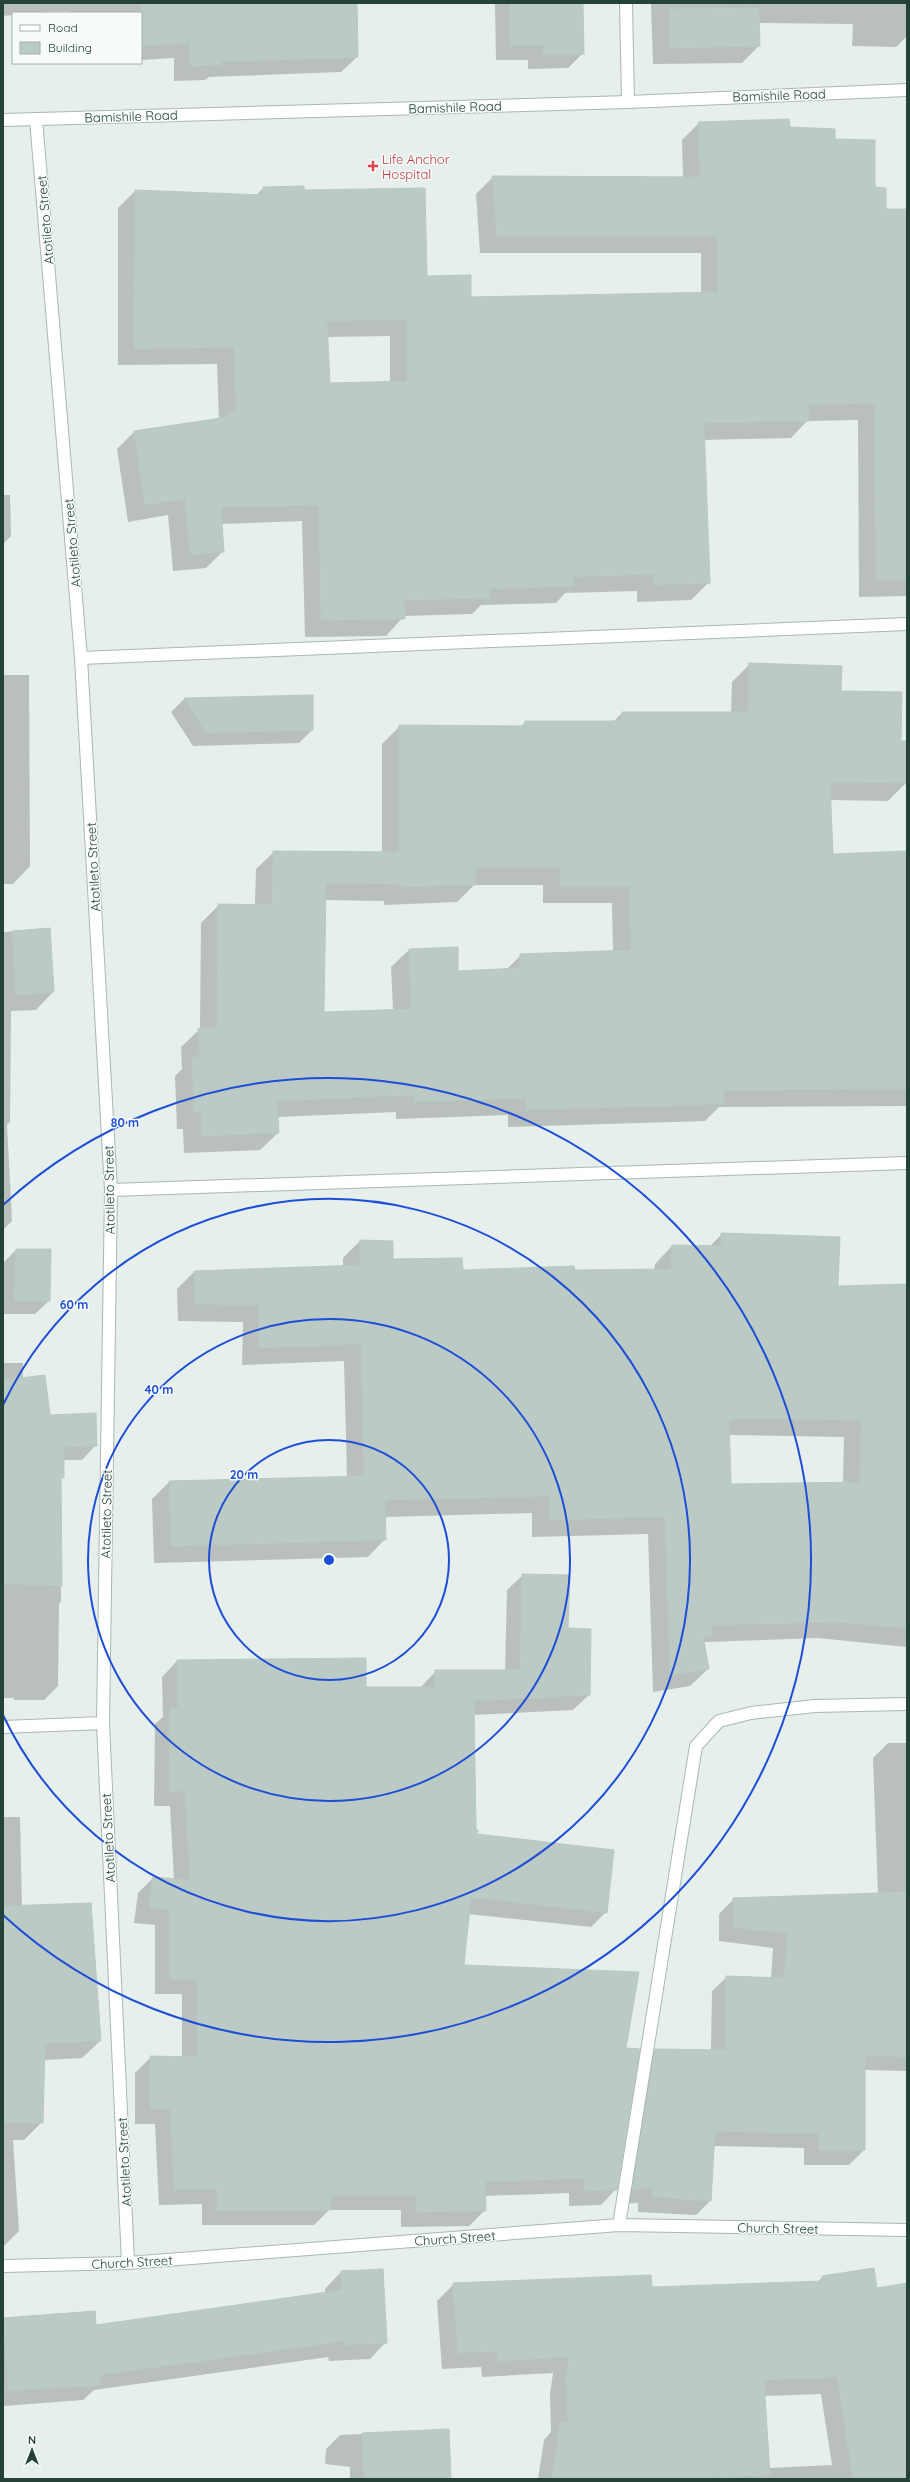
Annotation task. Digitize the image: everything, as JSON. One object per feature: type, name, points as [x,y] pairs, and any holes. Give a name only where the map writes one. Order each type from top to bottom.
[{"type":"street","points":[[626,3],[628,102]]},
{"type":"street","name":"Bamishile Road","points":[[3,120],[628,102],[907,90]]},
{"type":"street","name":"Atotileto Street","points":[[36,119],[81,658],[111,1190],[103,1723],[128,2263]]},
{"type":"street","points":[[81,658],[907,624]]},
{"type":"street","points":[[111,1190],[907,1163]]},
{"type":"street","points":[[619,2225],[696,1746],[720,1722],[751,1714],[815,1706],[907,1704]]},
{"type":"street","points":[[3,1727],[103,1723]]},
{"type":"street","name":"Church Street","points":[[3,2266],[128,2263],[619,2225],[907,2230]]},
{"type":"building","points":[[141,3],[357,3],[358,57],[221,62],[221,65],[190,66],[189,43],[142,46]]},
{"type":"building","points":[[510,3],[583,3],[584,54],[543,54],[543,45],[510,46]]},
{"type":"building","points":[[759,8],[760,46],[670,48],[669,9]]},
{"type":"building","points":[[789,119],[790,127],[835,129],[835,139],[875,140],[875,187],[886,188],[886,209],[907,209],[907,580],[876,580],[875,403],[809,405],[809,421],[704,423],[710,583],[654,585],[654,574],[573,577],[574,586],[490,589],[490,598],[404,600],[405,619],[321,620],[319,505],[221,507],[224,552],[190,554],[185,499],[145,505],[134,431],[228,417],[228,412],[236,412],[234,347],[134,349],[135,190],[263,195],[263,187],[304,186],[304,190],[425,188],[427,276],[471,275],[471,297],[718,292],[717,236],[497,236],[492,176],[700,177],[698,122]],"holes":[[[407,320],[407,381],[330,383],[327,321]]]},
{"type":"building","points":[[749,663],[842,666],[841,691],[902,692],[901,741],[907,741],[907,783],[830,782],[833,854],[907,851],[907,1089],[724,1090],[724,1104],[526,1110],[525,1098],[414,1102],[414,1095],[277,1101],[279,1133],[202,1136],[201,1112],[194,1112],[192,1057],[200,1057],[198,1028],[217,1028],[218,904],[272,905],[273,851],[399,852],[399,725],[525,726],[525,721],[622,721],[622,712],[748,712]],"holes":[[[475,867],[560,867],[560,886],[629,886],[631,950],[520,954],[521,968],[458,971],[458,947],[409,949],[411,1009],[324,1012],[326,883],[401,884],[401,887],[476,885]]]},
{"type":"building","points":[[313,695],[313,730],[206,733],[184,698]]},
{"type":"building","points":[[50,928],[54,992],[16,995],[12,931]]},
{"type":"building","points":[[721,1233],[840,1237],[838,1286],[907,1284],[907,1628],[836,1622],[712,1625],[712,1636],[703,1636],[709,1669],[670,1675],[665,1517],[549,1520],[549,1496],[385,1500],[386,1540],[171,1546],[169,1481],[364,1476],[361,1344],[259,1348],[259,1305],[195,1304],[194,1271],[360,1265],[360,1240],[393,1241],[393,1259],[462,1258],[463,1270],[574,1266],[575,1270],[671,1269],[672,1245],[721,1246]],"holes":[[[735,1418],[861,1420],[860,1482],[731,1484],[729,1420],[735,1420]]]},
{"type":"building","points":[[16,1249],[51,1249],[50,1301],[14,1301]]},
{"type":"building","points":[[45,1375],[50,1415],[96,1413],[97,1446],[64,1447],[64,1478],[61,1478],[62,1586],[3,1584],[3,1380]]},
{"type":"building","points":[[522,1574],[570,1575],[568,1628],[591,1629],[590,1695],[474,1701],[477,1834],[614,1850],[607,1913],[471,1897],[464,1965],[639,1972],[626,2048],[640,2049],[617,2190],[584,2191],[584,2178],[485,2182],[486,2211],[416,2212],[416,2195],[331,2195],[331,2210],[217,2210],[217,2189],[174,2190],[170,2109],[150,2109],[150,2056],[197,2057],[197,1979],[170,1979],[170,1910],[149,1908],[153,1877],[190,1880],[185,1791],[169,1791],[170,1708],[178,1708],[177,1660],[366,1658],[366,1687],[435,1687],[435,1670],[520,1670]]},
{"type":"building","points":[[907,1892],[907,2057],[865,2056],[865,2150],[819,2150],[819,2134],[715,2131],[711,2201],[652,2197],[653,2188],[632,2189],[655,2049],[725,2050],[726,1976],[784,1978],[788,1933],[733,1927],[733,1898]]},
{"type":"building","points":[[91,1903],[101,2041],[45,2043],[43,2123],[3,2122],[3,1906]]},
{"type":"building","points":[[874,2268],[877,2288],[907,2283],[907,2479],[853,2479],[837,2377],[764,2380],[770,2475],[675,2479],[552,2479],[560,2422],[568,2424],[566,2377],[569,2357],[498,2361],[497,2351],[458,2353],[453,2283],[651,2275],[652,2287],[823,2281],[822,2276]]},
{"type":"building","points":[[383,2269],[387,2343],[345,2345],[344,2341],[100,2375],[100,2385],[8,2391],[3,2318],[95,2311],[96,2325],[342,2290],[341,2271]]},
{"type":"building","points":[[449,2429],[451,2479],[364,2479],[362,2433]]},
{"type":"place","name":"Life Anchor Hospital","points":[[373,166]]}]
